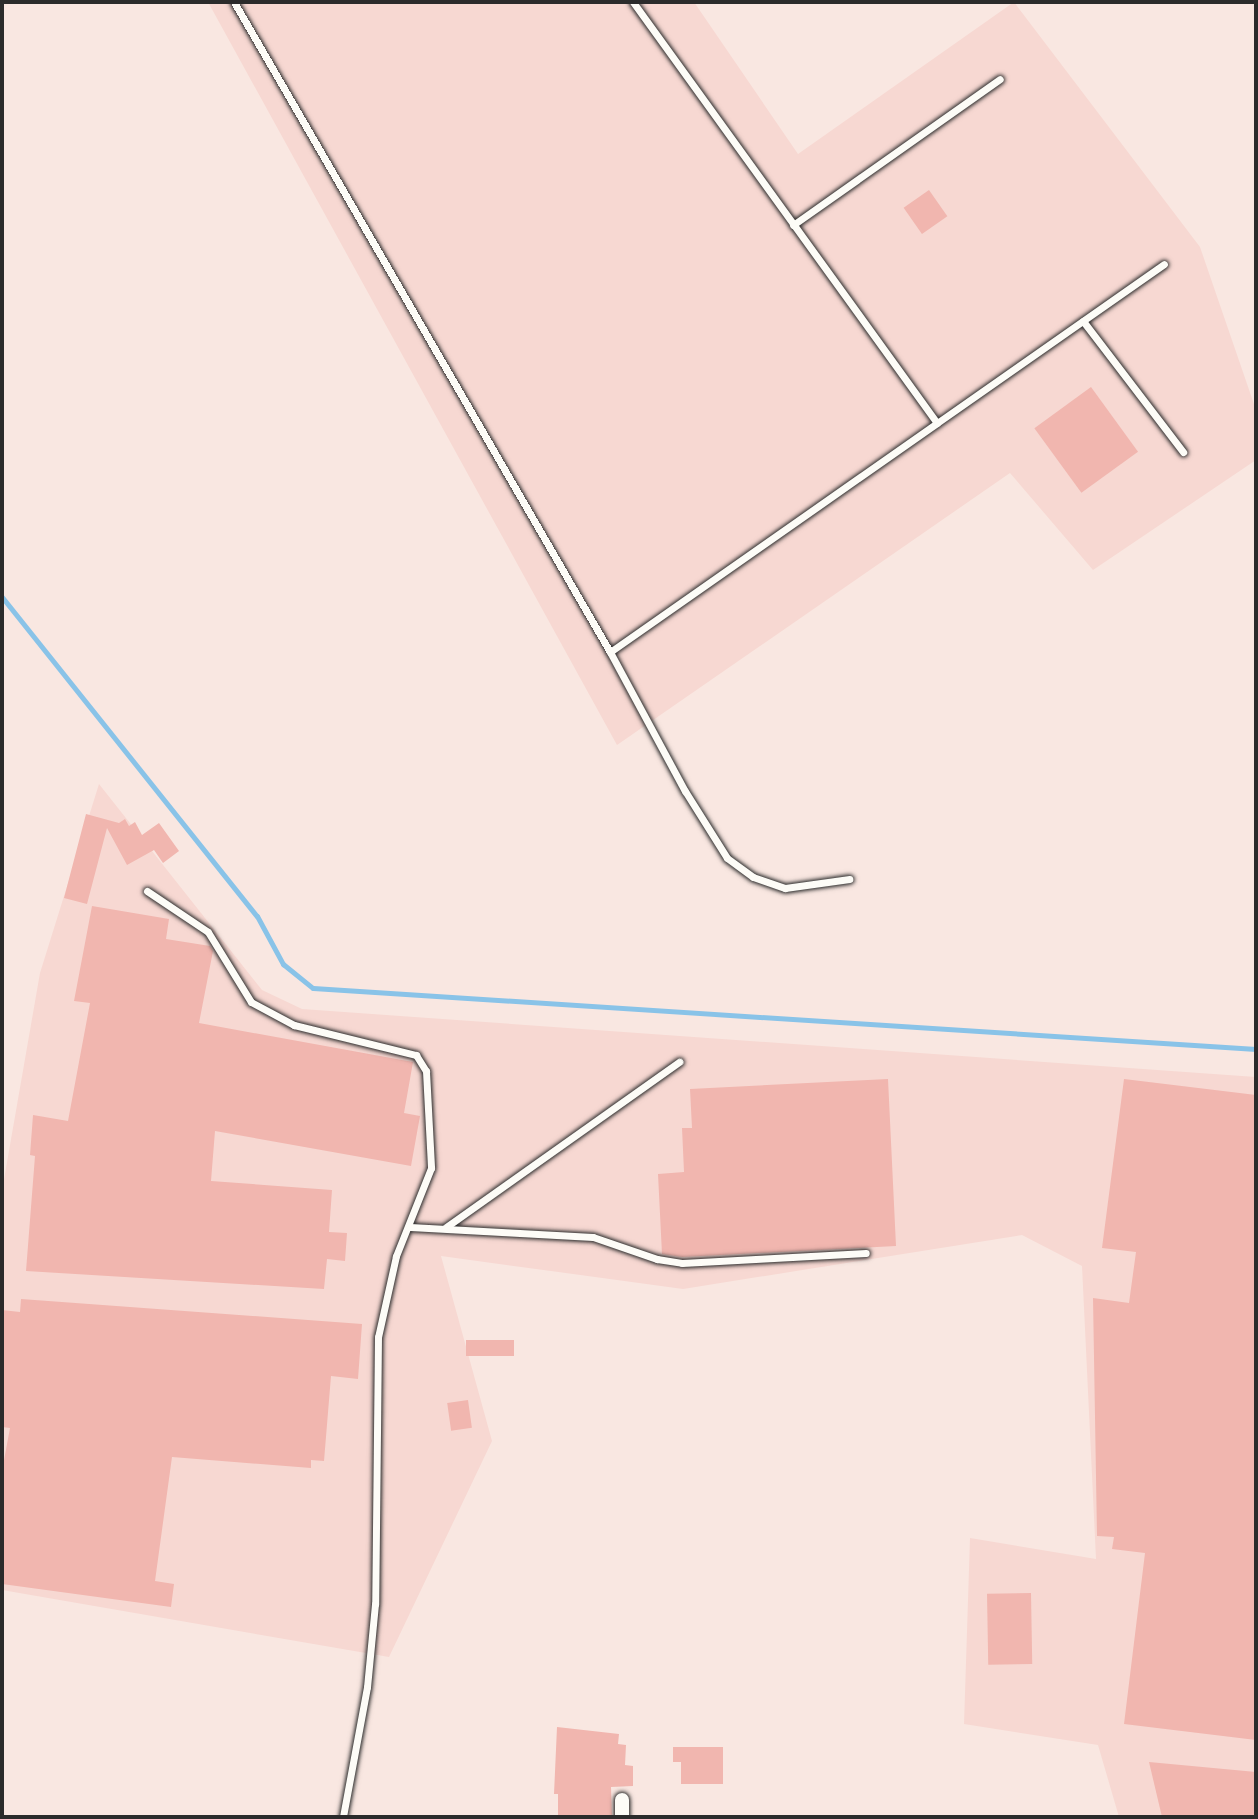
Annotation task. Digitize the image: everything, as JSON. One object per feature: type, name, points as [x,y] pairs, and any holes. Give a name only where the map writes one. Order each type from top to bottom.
[{"type":"street","points":[[622,1800],[622,1817]]},
{"type":"lane","points":[[234,2],[610,652],[685,791],[727,858],[753,877],[785,888],[849,879]]},
{"type":"lane","points":[[633,2],[937,423]]},
{"type":"lane","points":[[793,225],[1000,79]]},
{"type":"lane","points":[[610,652],[1164,264]]},
{"type":"lane","points":[[1083,321],[1183,452]]},
{"type":"lane","points":[[147,891],[208,932],[251,1002],[294,1025],[416,1055],[426,1071],[432,1156],[410,1227],[396,1256],[378,1337],[375,1604],[367,1687],[344,1817]]},
{"type":"lane","points":[[445,1227],[679,1062]]},
{"type":"lane","points":[[410,1227],[593,1237],[657,1259],[682,1263],[866,1253]]},
{"type":"shaded area","points":[[208,2],[694,2],[798,154],[1014,2],[1200,247],[1256,410],[1256,460],[1093,570],[1010,473],[617,745]]},
{"type":"shaded area","points":[[99,784],[262,990],[302,1009],[1256,1077],[1256,1817],[1119,1817],[1098,1745],[964,1724],[970,1538],[1096,1559],[1082,1266],[1022,1235],[683,1289],[441,1256],[492,1441],[389,1657],[2,1590],[2,1191],[40,973]]},
{"type":"building","points":[[929,190],[947,216],[922,234],[904,208]]},
{"type":"building","points":[[1091,387],[1138,452],[1081,493],[1034,428]]},
{"type":"building","points":[[86,814],[119,823],[125,819],[129,826],[135,822],[142,835],[159,823],[179,851],[163,863],[154,850],[127,865],[107,828],[87,904],[64,898]]},
{"type":"building","points":[[92,906],[169,919],[166,939],[210,946],[213,951],[199,1023],[413,1062],[404,1113],[420,1116],[411,1166],[215,1131],[211,1181],[332,1190],[329,1232],[347,1233],[345,1261],[327,1259],[324,1289],[26,1271],[35,1156],[30,1155],[33,1115],[68,1121],[90,1003],[74,1001]]},
{"type":"building","points":[[888,1079],[896,1246],[682,1257],[662,1254],[658,1174],[684,1172],[682,1128],[692,1128],[690,1089]]},
{"type":"building","points":[[1124,1079],[1256,1095],[1256,1740],[1124,1724],[1145,1553],[1112,1549],[1114,1537],[1097,1536],[1093,1298],[1129,1303],[1136,1252],[1102,1248]]},
{"type":"building","points":[[21,1299],[362,1324],[358,1379],[331,1376],[324,1461],[311,1460],[311,1468],[172,1457],[155,1581],[174,1584],[171,1607],[2,1584],[2,1471],[10,1428],[2,1427],[2,1310],[20,1312]]},
{"type":"building","points":[[466,1340],[514,1340],[514,1356],[466,1356]]},
{"type":"building","points":[[468,1400],[472,1428],[451,1431],[447,1403]]},
{"type":"building","points":[[1031,1593],[1032,1664],[988,1665],[987,1594]]},
{"type":"building","points":[[557,1727],[619,1734],[618,1744],[626,1745],[625,1765],[633,1766],[633,1786],[611,1787],[612,1817],[558,1817],[558,1794],[554,1794]]},
{"type":"building","points":[[673,1747],[723,1747],[723,1784],[681,1784],[681,1762],[673,1762]]},
{"type":"building","points":[[1149,1762],[1256,1772],[1256,1817],[1162,1817]]},
{"type":"waterway","points":[[2,597],[257,916],[283,964],[313,988],[1256,1049]]}]
